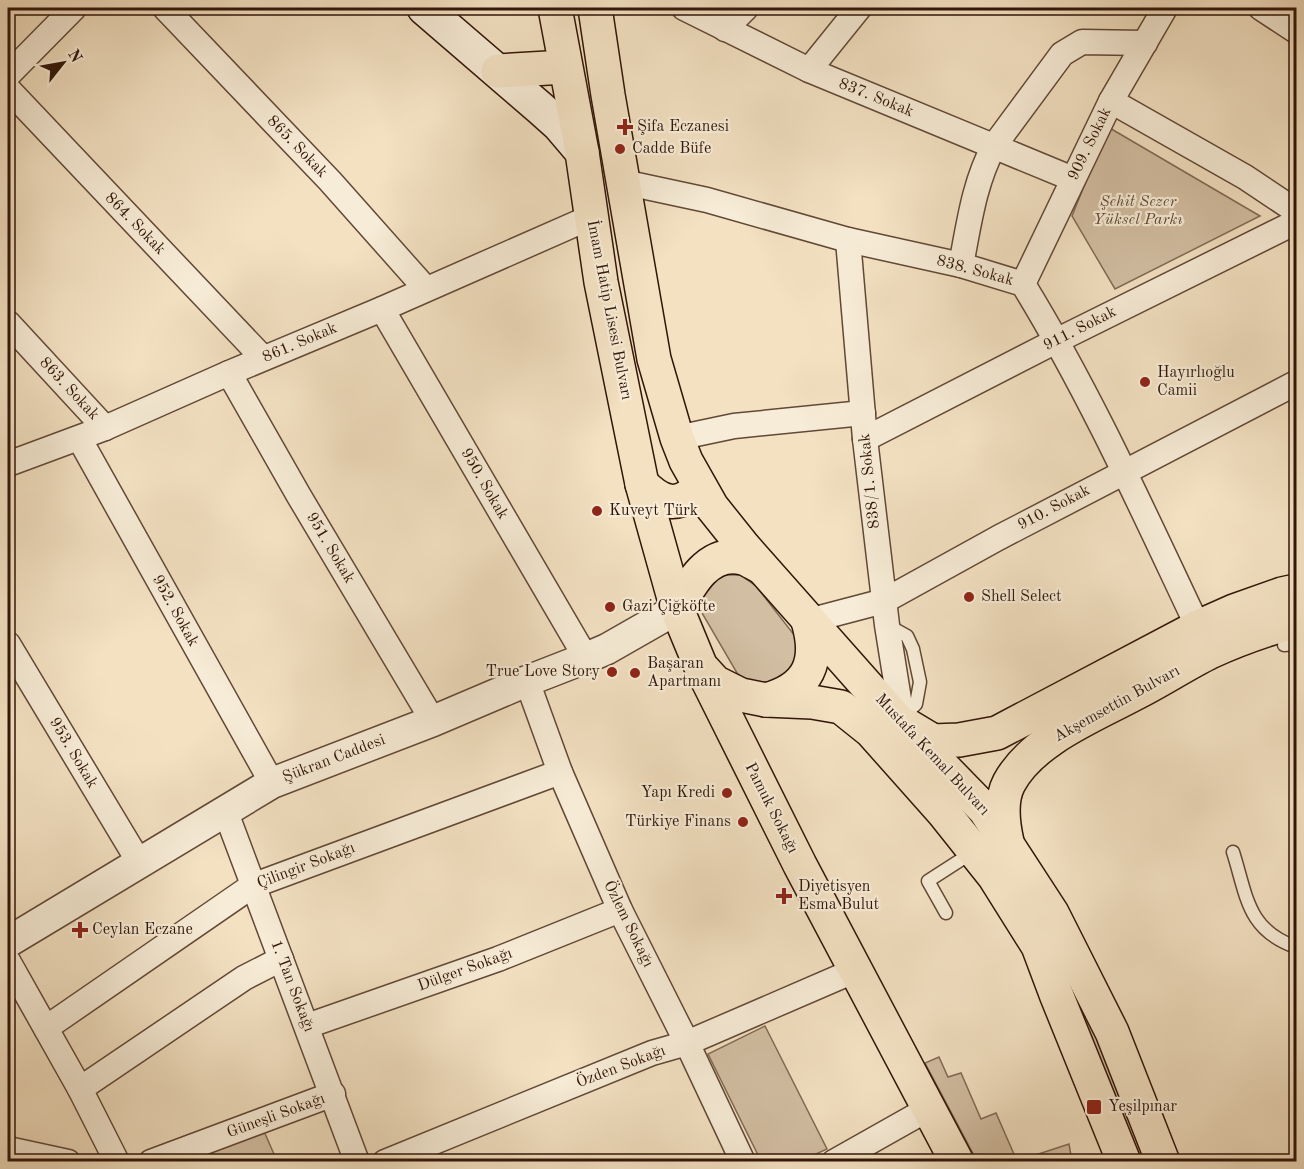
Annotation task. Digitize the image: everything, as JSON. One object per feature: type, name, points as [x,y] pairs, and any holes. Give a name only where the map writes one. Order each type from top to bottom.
[{"type":"main road","points":[[424,8],[559,125],[582,152]]},
{"type":"main road","name":"İmam Hatip Lisesi Bulvarı","points":[[555,8],[582,152],[602,282],[642,484],[677,609]]},
{"type":"main road","points":[[595,8],[654,359],[677,438],[700,488],[726,525],[761,567]]},
{"type":"main road","points":[[498,71],[565,67]]},
{"type":"main road","points":[[642,484],[655,496],[674,502],[691,496],[700,488]]},
{"type":"main road","points":[[677,609],[690,584],[714,561],[729,557],[744,558],[761,567]]},
{"type":"main road","name":"Mustafa Kemal Bulvarı","points":[[761,567],[808,621],[853,667],[898,721],[985,810],[1052,913],[1112,1032],[1163,1161]]},
{"type":"main road","name":"Pamuk Sokağı","points":[[677,609],[701,667],[800,865],[957,1161]]},
{"type":"main road","name":"Akşemsettin Bulvarı","points":[[997,733],[1204,640],[1246,637],[1292,613]]},
{"type":"main road","points":[[766,700],[786,693],[798,684],[810,664],[814,651],[808,621]]},
{"type":"main road","name":"Akşemsettin Bulvarı","points":[[1007,844],[1004,800],[1009,784],[1028,760],[1054,737],[1204,640]]},
{"type":"main road","name":"Mustafa Kemal Bulvarı","points":[[701,667],[715,682],[741,695],[766,700],[812,702],[841,707],[871,731],[948,819],[994,876],[1038,946],[1124,1161]]},
{"type":"main road","points":[[898,721],[933,741],[958,740],[997,733]]},
{"type":"main road","points":[[948,819],[946,800],[956,779],[975,753],[997,733]]},
{"type":"street","points":[[8,75],[74,8]]},
{"type":"street","name":"865. Sokak","points":[[165,8],[330,181],[426,289]]},
{"type":"street","name":"837. Sokak","points":[[684,8],[809,70],[1073,179]]},
{"type":"street","points":[[725,29],[746,8]]},
{"type":"street","points":[[809,70],[859,8]]},
{"type":"street","name":"909. Sokak","points":[[1023,284],[1112,101],[1165,8]]},
{"type":"street","points":[[1262,8],[1296,31]]},
{"type":"street","points":[[961,265],[976,187],[986,161],[994,146],[1062,54],[1082,42],[1145,43]]},
{"type":"street","name":"864. Sokak","points":[[8,89],[263,358]]},
{"type":"street","points":[[1112,101],[1245,177],[1296,210]]},
{"type":"street","name":"838. Sokak","points":[[623,182],[707,200],[848,240],[961,265],[1023,284],[1058,340],[1125,471],[1204,640]]},
{"type":"street","name":"861. Sokak","points":[[8,464],[105,428],[591,217]]},
{"type":"street","name":"911. Sokak","points":[[865,439],[1296,222]]},
{"type":"street","name":"838/1. Sokak","points":[[848,240],[865,439],[887,625],[900,706],[898,721]]},
{"type":"street","name":"950. Sokak","points":[[382,309],[586,658]]},
{"type":"street","name":"863. Sokak","points":[[8,323],[105,428]]},
{"type":"street","name":"951. Sokak","points":[[229,373],[299,496],[433,721]]},
{"type":"street","name":"910. Sokak","points":[[808,621],[884,601],[1125,471],[1296,383]]},
{"type":"street","points":[[677,438],[734,426],[863,413]]},
{"type":"street","name":"952. Sokak","points":[[79,438],[272,783]]},
{"type":"street","name":"Şükran Caddesi","points":[[8,942],[272,783],[433,721],[607,649],[677,609]]},
{"type":"street","name":"953. Sokak","points":[[8,644],[138,862]]},
{"type":"street","name":"Özlem Sokağı","points":[[527,681],[560,772],[620,910],[743,1161]]},
{"type":"street","name":"Çilingir Sokağı","points":[[46,1028],[252,886],[560,772]]},
{"type":"street","name":"1. Tan Sokağı","points":[[225,810],[357,1161]]},
{"type":"street","name":"Dülger Sokağı","points":[[307,1026],[498,959],[620,910]]},
{"type":"street","points":[[80,1089],[244,978],[281,959]]},
{"type":"street","points":[[8,961],[80,1089],[117,1161]]},
{"type":"street","name":"Özden Sokağı","points":[[385,1161],[652,1053],[687,1043],[856,970]]},
{"type":"street","name":"Güneşli Sokağı","points":[[151,1161],[333,1094]]},
{"type":"street","points":[[834,1161],[928,1109]]},
{"type":"street","points":[[8,1149],[68,1161]]},
{"type":"lane","points":[[946,913],[928,881],[974,852]]},
{"type":"lane","points":[[1233,852],[1251,911],[1263,928],[1277,940],[1296,947]]},
{"type":"green space","name":"Şehit Sezer Yüksel Parkı","points":[[1108,127],[1260,216],[1115,289],[1072,216]]},
{"type":"green space","points":[[725,575],[740,575],[756,586],[795,636],[797,654],[792,669],[780,680],[764,686],[750,685],[737,673],[702,613],[700,600],[709,584]]},
{"type":"green space","points":[[1036,905],[1132,1107],[1149,1161],[1140,1161],[1132,1154]]},
{"type":"green space","points":[[765,1026],[827,1149],[801,1161],[761,1161],[708,1054]]},
{"type":"green space","points":[[939,1057],[948,1077],[961,1073],[981,1119],[996,1113],[1017,1161],[977,1161],[925,1063]]},
{"type":"green space","points":[[263,1129],[277,1161],[188,1162]]},
{"type":"green space","points":[[1069,1144],[1072,1161],[1017,1161]]},
{"type":"place","name":"Şifa Eczanesi","points":[[625,127]]},
{"type":"place","name":"Cadde Büfe","points":[[620,149]]},
{"type":"place","name":"Hayırlıoğlu Camii","points":[[1145,382]]},
{"type":"place","name":"Kuveyt Türk","points":[[597,511]]},
{"type":"place","name":"Shell Select","points":[[969,597]]},
{"type":"place","name":"Gazi Çiğköfte","points":[[610,607]]},
{"type":"place","name":"True Love Story","points":[[612,672]]},
{"type":"place","name":"Başaran Apartmanı","points":[[635,673]]},
{"type":"place","name":"Yapı Kredi","points":[[727,793]]},
{"type":"place","name":"Türkiye Finans","points":[[743,822]]},
{"type":"place","name":"Diyetisyen Esma Bulut","points":[[784,896]]},
{"type":"place","name":"Ceylan Eczane","points":[[80,930]]},
{"type":"place","name":"Yeşilpınar","points":[[1094,1107]]}]
